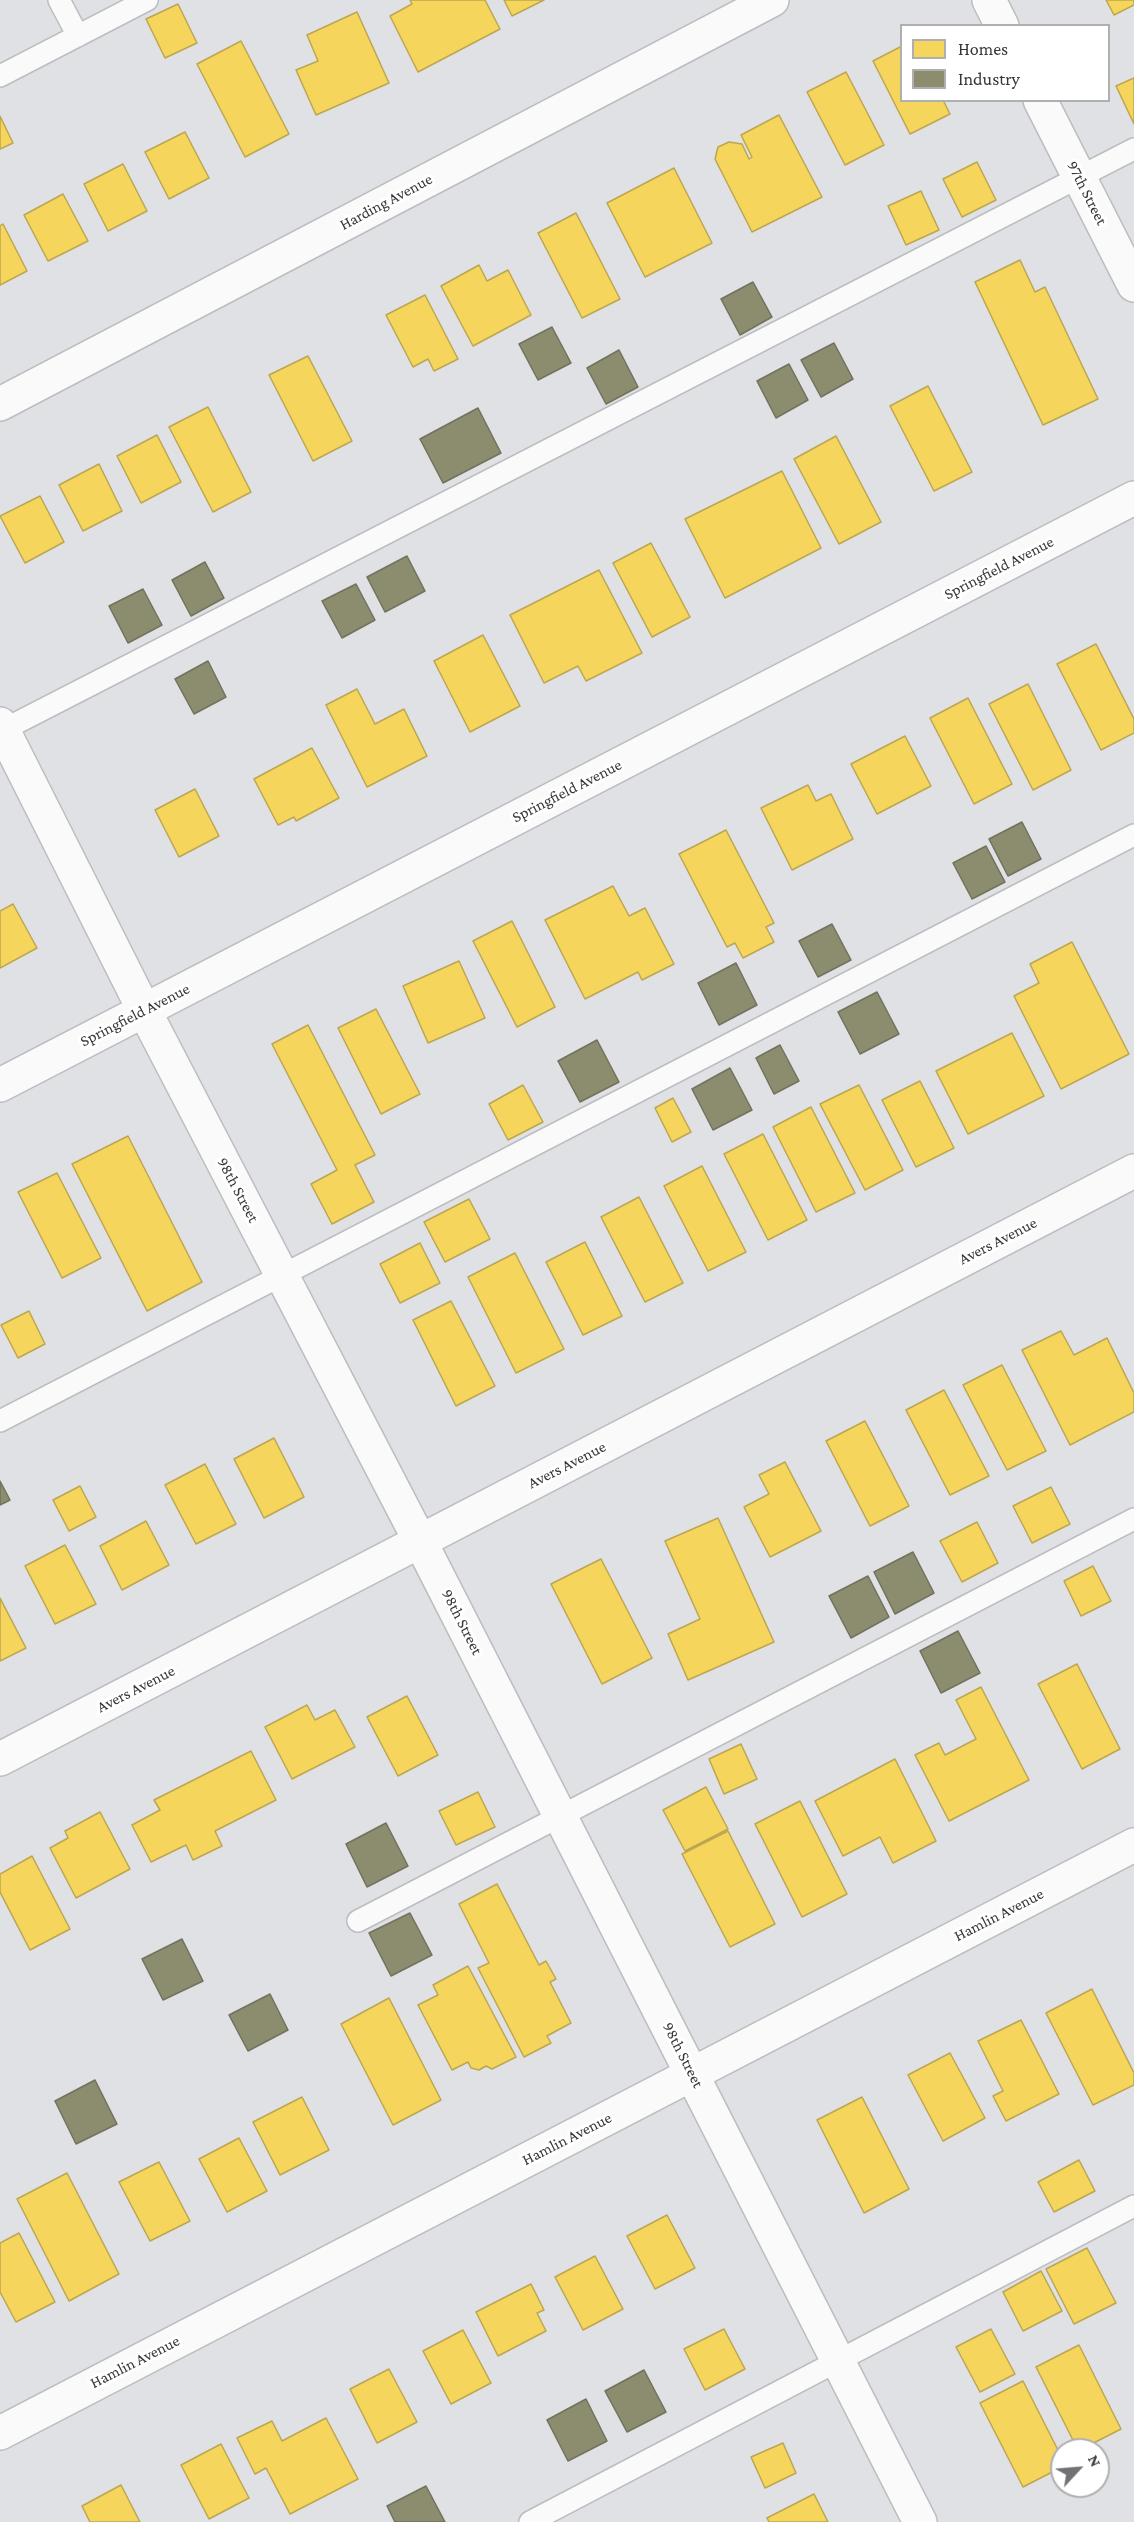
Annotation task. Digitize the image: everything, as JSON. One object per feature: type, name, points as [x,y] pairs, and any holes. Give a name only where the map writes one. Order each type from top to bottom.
[{"type":"street","name":"Harding Avenue","points":[[0,404],[772,0]]},
{"type":"street","points":[[989,0],[1001,24]]},
{"type":"street","name":"97th Street","points":[[1041,102],[1134,285]]},
{"type":"street","name":"Springfield Avenue","points":[[0,1085],[1134,498]]},
{"type":"street","name":"98th Street","points":[[2,727],[144,1010],[420,1541],[920,2522]]},
{"type":"street","name":"Avers Avenue","points":[[0,1759],[1134,1171]]},
{"type":"street","name":"Hamlin Avenue","points":[[0,2433],[1134,1845]]},
{"type":"lane","points":[[59,0],[78,36]]},
{"type":"lane","points":[[0,76],[147,0]]},
{"type":"lane","points":[[2,727],[1134,149]]},
{"type":"lane","points":[[0,1421],[1134,835]]},
{"type":"lane","points":[[358,1921],[1134,1519]]},
{"type":"lane","points":[[530,2522],[1134,2206]]},
{"type":"building: Homes","points":[[410,0],[485,0],[500,29],[418,72],[390,16],[412,4]]},
{"type":"building: Homes","points":[[504,0],[544,0],[512,16]]},
{"type":"building: Homes","points":[[1106,0],[1134,0],[1134,5],[1114,15]]},
{"type":"building: Homes","points":[[178,4],[197,43],[165,58],[146,19]]},
{"type":"building: Homes","points":[[357,12],[389,83],[316,115],[296,70],[318,61],[307,35]]},
{"type":"building: Homes","points":[[241,41],[289,134],[245,157],[197,64]]},
{"type":"building: Homes","points":[[900,47],[900,102],[944,102],[950,114],[910,134],[873,61]]},
{"type":"building: Homes","points":[[846,72],[884,145],[845,165],[807,92]]},
{"type":"building: Homes","points":[[1134,78],[1134,124],[1116,86]]},
{"type":"building: Homes","points":[[779,115],[822,197],[752,232],[715,159],[718,147],[729,142],[742,144],[749,159],[752,157],[741,135]]},
{"type":"building: Homes","points":[[0,116],[13,143],[0,149]]},
{"type":"building: Homes","points":[[185,132],[209,178],[169,199],[145,152]]},
{"type":"building: Homes","points":[[977,162],[996,200],[962,217],[943,179]]},
{"type":"building: Homes","points":[[123,164],[147,211],[108,231],[84,184]]},
{"type":"building: Homes","points":[[674,168],[712,243],[645,277],[607,203]]},
{"type":"building: Homes","points":[[921,191],[939,230],[906,245],[888,206]]},
{"type":"building: Homes","points":[[63,194],[88,241],[48,261],[24,215]]},
{"type":"building: Homes","points":[[576,213],[620,299],[582,318],[538,233]]},
{"type":"building: Homes","points":[[3,224],[27,271],[0,285],[0,226]]},
{"type":"building: Homes","points":[[1020,260],[1035,292],[1045,287],[1098,399],[1043,425],[975,282]]},
{"type":"building: Homes","points":[[479,265],[487,281],[508,270],[531,315],[473,346],[441,286]]},
{"type":"building: Homes","points":[[425,295],[458,359],[434,371],[428,359],[413,367],[386,315]]},
{"type":"building: Homes","points":[[308,356],[352,441],[313,461],[269,375]]},
{"type":"building: Homes","points":[[928,386],[972,472],[934,491],[890,406]]},
{"type":"building: Homes","points":[[208,407],[251,492],[213,512],[169,427]]},
{"type":"building: Homes","points":[[157,435],[181,482],[141,503],[117,456]]},
{"type":"building: Homes","points":[[836,436],[881,522],[839,544],[794,459]]},
{"type":"building: Homes","points":[[99,464],[122,511],[83,531],[59,485]]},
{"type":"building: Homes","points":[[782,471],[821,548],[725,598],[685,519]]},
{"type":"building: Homes","points":[[40,496],[64,542],[25,563],[0,516]]},
{"type":"building: Homes","points":[[651,543],[690,617],[652,637],[613,563]]},
{"type":"building: Homes","points":[[599,570],[642,653],[586,681],[578,666],[544,683],[510,615]]},
{"type":"building: Homes","points":[[483,635],[520,706],[470,732],[434,661]]},
{"type":"building: Homes","points":[[1096,644],[1134,719],[1134,733],[1101,750],[1057,664]]},
{"type":"building: Homes","points":[[1028,684],[1071,770],[1033,790],[989,704]]},
{"type":"building: Homes","points":[[357,689],[375,724],[404,709],[427,756],[367,787],[326,705]]},
{"type":"building: Homes","points":[[968,698],[1012,784],[974,804],[930,718]]},
{"type":"building: Homes","points":[[905,736],[931,786],[877,814],[851,764]]},
{"type":"building: Homes","points":[[312,748],[339,798],[296,821],[294,817],[278,825],[254,779]]},
{"type":"building: Homes","points":[[808,785],[816,801],[831,794],[853,839],[792,870],[761,808]]},
{"type":"building: Homes","points":[[195,789],[219,836],[179,857],[155,810]]},
{"type":"building: Homes","points":[[726,830],[774,923],[766,927],[774,942],[743,958],[735,943],[727,947],[679,854]]},
{"type":"building: Homes","points":[[613,886],[629,916],[645,908],[674,964],[642,980],[638,972],[585,999],[545,920]]},
{"type":"building: Homes","points":[[13,904],[37,948],[0,968],[0,911]]},
{"type":"building: Homes","points":[[512,921],[555,1007],[517,1027],[473,941]]},
{"type":"building: Homes","points":[[1072,942],[1129,1054],[1061,1089],[1014,996],[1039,983],[1030,964]]},
{"type":"building: Homes","points":[[459,961],[485,1018],[428,1043],[403,986]]},
{"type":"building: Homes","points":[[376,1009],[420,1094],[381,1114],[338,1028]]},
{"type":"building: Homes","points":[[308,1025],[375,1155],[355,1165],[374,1202],[332,1224],[311,1184],[337,1170],[272,1044]]},
{"type":"building: Homes","points":[[1012,1033],[1044,1096],[968,1134],[936,1071]]},
{"type":"building: Homes","points":[[920,1081],[954,1148],[916,1167],[882,1100]]},
{"type":"building: Homes","points":[[523,1085],[543,1122],[508,1140],[489,1104]]},
{"type":"building: Homes","points":[[859,1085],[903,1170],[865,1190],[820,1104]]},
{"type":"building: Homes","points":[[673,1098],[691,1132],[672,1142],[655,1108]]},
{"type":"building: Homes","points":[[811,1107],[855,1193],[816,1212],[773,1127]]},
{"type":"building: Homes","points":[[763,1134],[807,1220],[768,1240],[724,1154]]},
{"type":"building: Homes","points":[[128,1136],[202,1282],[147,1311],[72,1164]]},
{"type":"building: Homes","points":[[702,1166],[746,1252],[708,1271],[664,1186]]},
{"type":"building: Homes","points":[[57,1173],[101,1258],[62,1278],[18,1192]]},
{"type":"building: Homes","points":[[639,1197],[683,1283],[645,1302],[601,1217]]},
{"type":"building: Homes","points":[[469,1199],[490,1239],[445,1262],[424,1222]]},
{"type":"building: Homes","points":[[585,1242],[622,1316],[583,1335],[546,1262]]},
{"type":"building: Homes","points":[[420,1243],[440,1283],[400,1303],[380,1264]]},
{"type":"building: Homes","points":[[515,1253],[564,1349],[516,1373],[468,1277]]},
{"type":"building: Homes","points":[[451,1301],[495,1386],[456,1406],[413,1320]]},
{"type":"building: Homes","points":[[29,1311],[45,1344],[18,1358],[1,1325]]},
{"type":"building: Homes","points":[[1061,1331],[1074,1355],[1107,1338],[1134,1393],[1134,1412],[1070,1445],[1022,1350]]},
{"type":"building: Homes","points":[[1002,1365],[1046,1451],[1007,1470],[963,1385]]},
{"type":"building: Homes","points":[[944,1390],[989,1476],[950,1495],[906,1410]]},
{"type":"building: Homes","points":[[865,1421],[909,1506],[870,1526],[826,1441]]},
{"type":"building: Homes","points":[[274,1438],[304,1497],[264,1518],[234,1459]]},
{"type":"building: Homes","points":[[785,1462],[821,1531],[770,1557],[744,1507],[769,1494],[759,1475]]},
{"type":"building: Homes","points":[[205,1464],[236,1524],[196,1544],[165,1485]]},
{"type":"building: Homes","points":[[80,1486],[96,1517],[69,1531],[53,1500]]},
{"type":"building: Homes","points":[[1051,1487],[1070,1524],[1032,1543],[1013,1506]]},
{"type":"building: Homes","points":[[718,1518],[774,1642],[688,1680],[668,1634],[700,1619],[665,1541]]},
{"type":"building: Homes","points":[[146,1521],[169,1565],[122,1590],[100,1546]]},
{"type":"building: Homes","points":[[977,1522],[998,1563],[962,1582],[940,1541]]},
{"type":"building: Homes","points":[[65,1545],[96,1604],[55,1624],[25,1566]]},
{"type":"building: Homes","points":[[601,1559],[652,1658],[602,1684],[551,1584]]},
{"type":"building: Homes","points":[[1093,1566],[1111,1601],[1081,1616],[1064,1581]]},
{"type":"building: Homes","points":[[0,1598],[26,1648],[0,1661]]},
{"type":"building: Homes","points":[[1077,1664],[1120,1749],[1082,1769],[1038,1684]]},
{"type":"building: Homes","points":[[981,1687],[1029,1780],[949,1821],[915,1755],[939,1743],[945,1755],[976,1739],[956,1700]]},
{"type":"building: Homes","points":[[407,1696],[438,1755],[398,1776],[367,1717]]},
{"type":"building: Homes","points":[[307,1705],[315,1720],[335,1710],[355,1747],[292,1779],[265,1727]]},
{"type":"building: Homes","points":[[741,1744],[757,1779],[724,1794],[709,1759]]},
{"type":"building: Homes","points":[[251,1751],[276,1800],[215,1831],[222,1846],[193,1860],[186,1845],[151,1862],[132,1825],[160,1810],[154,1800]]},
{"type":"building: Homes","points":[[895,1759],[936,1841],[893,1863],[880,1837],[843,1856],[815,1801]]},
{"type":"building: Homes","points":[[706,1787],[728,1829],[685,1851],[663,1810]]},
{"type":"building: Homes","points":[[478,1792],[495,1827],[456,1845],[439,1811]]},
{"type":"building: Homes","points":[[800,1801],[847,1894],[802,1917],[755,1824]]},
{"type":"building: Homes","points":[[100,1812],[130,1869],[76,1898],[50,1848],[68,1838],[65,1831]]},
{"type":"building: Homes","points":[[728,1831],[775,1924],[730,1947],[682,1854]]},
{"type":"building: Homes","points":[[32,1856],[70,1929],[30,1950],[0,1892],[0,1874]]},
{"type":"building: Homes","points":[[497,1884],[539,1965],[546,1961],[556,1979],[550,1982],[571,2023],[547,2036],[551,2043],[524,2057],[478,1968],[489,1963],[459,1904]]},
{"type":"building: Homes","points":[[468,1966],[516,2057],[492,2069],[486,2066],[479,2070],[471,2068],[468,2062],[452,2070],[418,2005],[438,1995],[433,1985]]},
{"type":"building: Homes","points":[[1092,1989],[1134,2073],[1134,2085],[1093,2105],[1046,2013]]},
{"type":"building: Homes","points":[[389,1998],[441,2100],[393,2125],[341,2024]]},
{"type":"building: Homes","points":[[1021,2020],[1059,2094],[1006,2121],[993,2096],[1003,2091],[978,2041]]},
{"type":"building: Homes","points":[[950,2053],[985,2118],[943,2141],[908,2075]]},
{"type":"building: Homes","points":[[302,2097],[329,2150],[280,2175],[253,2122]]},
{"type":"building: Homes","points":[[862,2097],[909,2189],[864,2213],[817,2120]]},
{"type":"building: Homes","points":[[239,2138],[267,2191],[227,2212],[199,2159]]},
{"type":"building: Homes","points":[[1079,2160],[1095,2191],[1054,2212],[1038,2182]]},
{"type":"building: Homes","points":[[159,2162],[190,2221],[150,2241],[119,2182]]},
{"type":"building: Homes","points":[[67,2173],[119,2274],[69,2301],[17,2199]]},
{"type":"building: Homes","points":[[667,2215],[695,2268],[655,2289],[627,2236]]},
{"type":"building: Homes","points":[[19,2233],[55,2302],[16,2322],[0,2292],[0,2243]]},
{"type":"building: Homes","points":[[1087,2248],[1116,2303],[1074,2324],[1046,2269]]},
{"type":"building: Homes","points":[[595,2256],[623,2309],[583,2330],[555,2277]]},
{"type":"building: Homes","points":[[1041,2271],[1062,2311],[1023,2331],[1003,2292]]},
{"type":"building: Homes","points":[[531,2284],[544,2310],[537,2313],[546,2331],[498,2356],[476,2312]]},
{"type":"building: Homes","points":[[724,2329],[745,2369],[705,2390],[684,2349]]},
{"type":"building: Homes","points":[[991,2329],[1015,2374],[980,2392],[956,2347]]},
{"type":"building: Homes","points":[[463,2330],[491,2383],[451,2404],[423,2351]]},
{"type":"building: Homes","points":[[1079,2345],[1121,2429],[1103,2438],[1072,2438],[1036,2367]]},
{"type":"building: Homes","points":[[389,2369],[417,2422],[377,2443],[350,2389]]},
{"type":"building: Homes","points":[[1023,2381],[1052,2438],[1050,2438],[1050,2473],[1023,2487],[980,2403]]},
{"type":"building: Homes","points":[[326,2418],[358,2479],[290,2514],[266,2468],[255,2474],[237,2438],[272,2421],[282,2441]]},
{"type":"building: Homes","points":[[783,2443],[796,2473],[765,2488],[751,2457]]},
{"type":"building: Homes","points":[[221,2444],[249,2498],[209,2519],[181,2465]]},
{"type":"building: Homes","points":[[121,2485],[140,2522],[90,2522],[82,2506]]},
{"type":"building: Homes","points":[[814,2494],[828,2522],[769,2522],[767,2518]]},
{"type":"building: Industry","points":[[753,282],[772,317],[740,335],[721,299]]},
{"type":"building: Industry","points":[[552,327],[571,363],[538,380],[519,344]]},
{"type":"building: Industry","points":[[834,343],[853,379],[821,397],[801,360]]},
{"type":"building: Industry","points":[[619,350],[638,387],[606,404],[587,368]]},
{"type":"building: Industry","points":[[789,364],[808,400],[776,418],[757,381]]},
{"type":"building: Industry","points":[[478,408],[501,453],[443,483],[420,439]]},
{"type":"building: Industry","points":[[407,556],[425,591],[385,612],[367,577]]},
{"type":"building: Industry","points":[[205,562],[224,598],[191,616],[172,580]]},
{"type":"building: Industry","points":[[356,584],[375,620],[342,638],[322,601]]},
{"type":"building: Industry","points":[[143,589],[162,625],[128,643],[109,606]]},
{"type":"building: Industry","points":[[208,661],[226,697],[194,714],[175,679]]},
{"type":"building: Industry","points":[[1022,822],[1041,859],[1008,876],[989,839]]},
{"type":"building: Industry","points":[[986,846],[1005,882],[972,899],[953,863]]},
{"type":"building: Industry","points":[[832,924],[851,960],[818,977],[799,941]]},
{"type":"building: Industry","points":[[736,963],[757,1005],[719,1025],[698,983]]},
{"type":"building: Industry","points":[[877,992],[899,1034],[860,1054],[838,1012]]},
{"type":"building: Industry","points":[[597,1040],[619,1082],[580,1102],[558,1061]]},
{"type":"building: Industry","points":[[780,1045],[799,1081],[774,1094],[756,1058]]},
{"type":"building: Industry","points":[[730,1068],[752,1110],[713,1130],[692,1089]]},
{"type":"building: Industry","points":[[0,1481],[10,1500],[0,1505]]},
{"type":"building: Industry","points":[[913,1552],[934,1593],[895,1614],[874,1572]]},
{"type":"building: Industry","points":[[868,1576],[889,1617],[851,1638],[829,1596]]},
{"type":"building: Industry","points":[[958,1631],[980,1673],[941,1693],[920,1651]]},
{"type":"building: Industry","points":[[386,1823],[408,1866],[367,1887],[346,1844]]},
{"type":"building: Industry","points":[[410,1913],[432,1955],[391,1976],[369,1933]]},
{"type":"building: Industry","points":[[182,1939],[203,1981],[163,2000],[142,1959]]},
{"type":"building: Industry","points":[[270,1994],[288,2030],[248,2051],[229,2015]]},
{"type":"building: Industry","points":[[95,2080],[117,2124],[76,2144],[55,2101]]},
{"type":"building: Industry","points":[[644,2370],[666,2412],[627,2432],[605,2391]]},
{"type":"building: Industry","points":[[586,2399],[607,2441],[568,2461],[547,2420]]},
{"type":"building: Industry","points":[[426,2486],[445,2522],[395,2522],[387,2506]]}]
